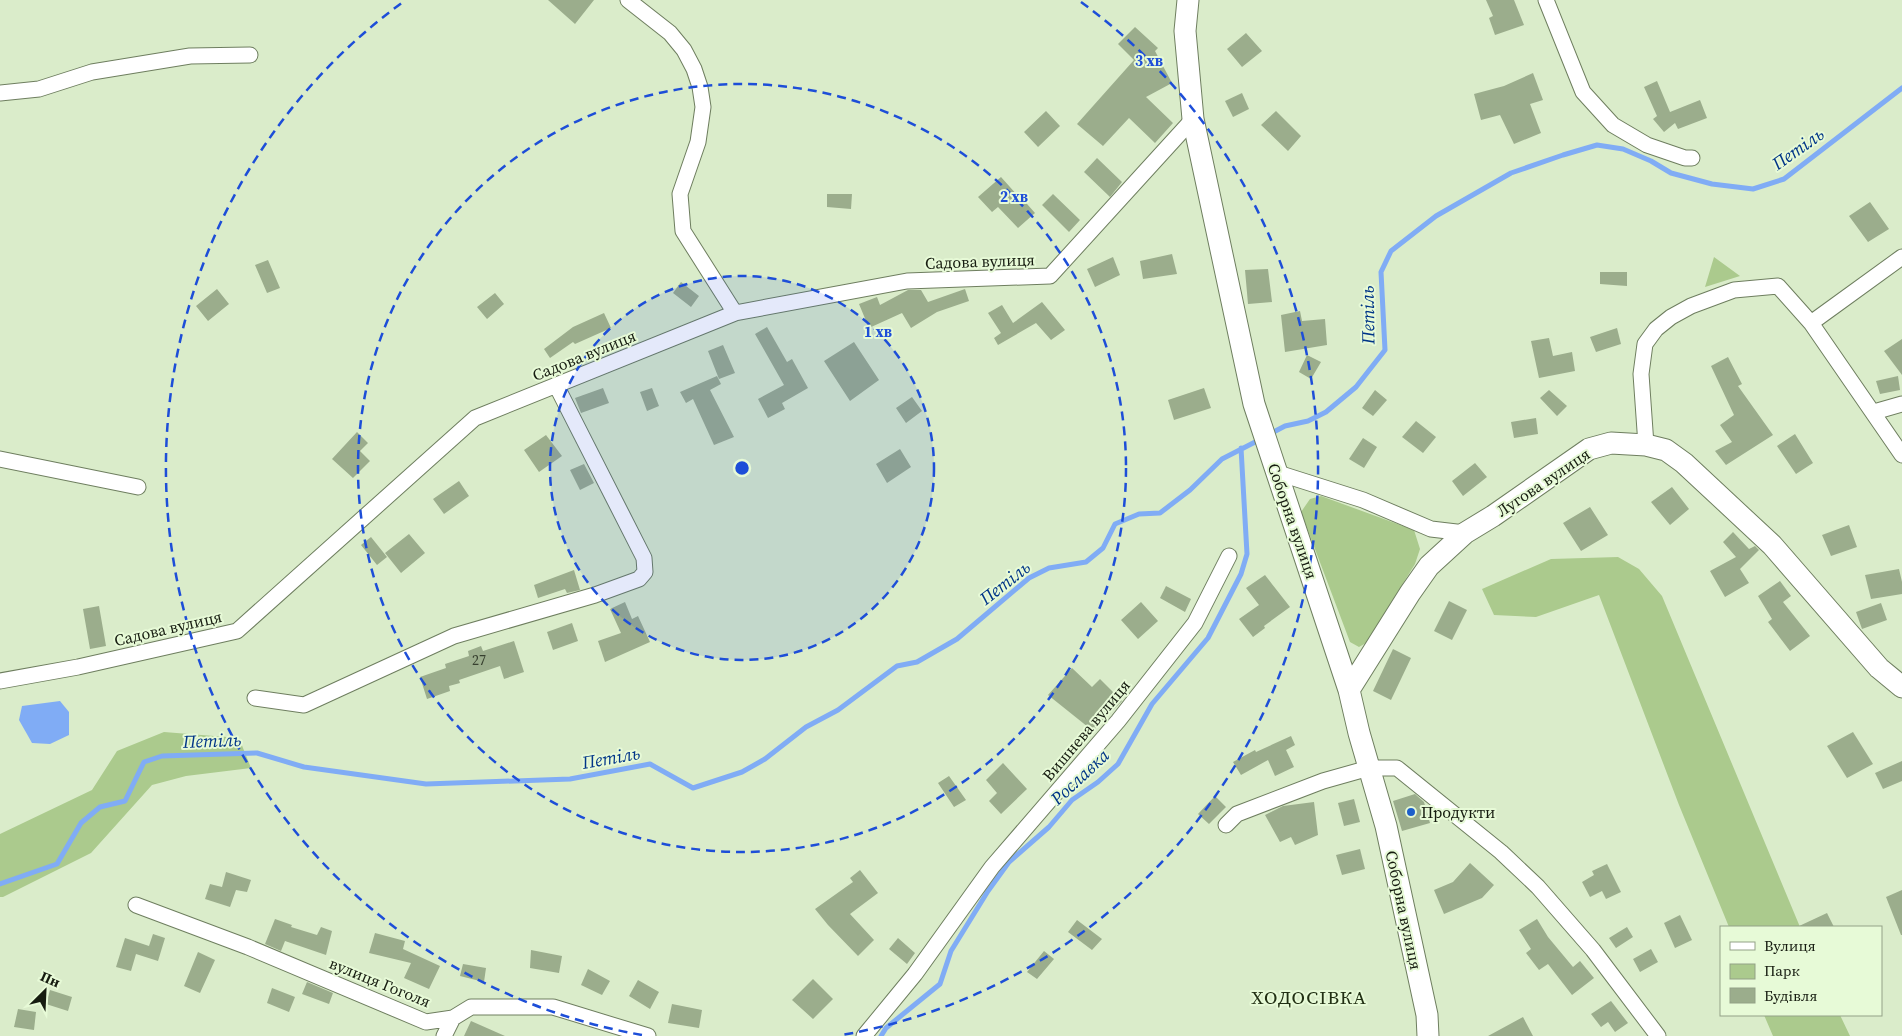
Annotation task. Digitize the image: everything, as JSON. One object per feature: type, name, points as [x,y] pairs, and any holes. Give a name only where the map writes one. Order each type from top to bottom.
[{"type":"street","points":[[628,0],[670,33],[684,50],[694,68],[700,87],[703,107],[698,142],[680,194],[683,231],[734,314]]},
{"type":"street","name":"Соборна вулиця","points":[[1188,0],[1186,31],[1193,119],[1254,404],[1350,690],[1369,768],[1386,826],[1427,1014],[1428,1036]]},
{"type":"street","points":[[1546,0],[1583,92],[1613,125],[1647,145],[1685,158],[1692,158]]},
{"type":"street","points":[[0,93],[39,89],[92,72],[190,56],[250,55]]},
{"type":"street","name":"Садова вулиця","points":[[0,681],[78,667],[237,631],[475,418],[734,314],[906,281],[1050,276],[1193,119]]},
{"type":"street","points":[[1811,323],[1902,257]]},
{"type":"street","points":[[1646,445],[1641,374],[1645,344],[1656,329],[1671,317],[1691,306],[1734,290],[1778,286],[1811,323],[1902,455]]},
{"type":"street","points":[[255,698],[304,705],[454,636],[595,595],[639,579],[645,572],[644,558],[556,385]]},
{"type":"street","points":[[1874,412],[1902,404]]},
{"type":"street","name":"Лугова вулиця","points":[[1350,690],[1410,593],[1429,566],[1465,533],[1493,516],[1588,449],[1611,443],[1646,445],[1666,450],[1684,463],[1765,539],[1879,668],[1902,687]]},
{"type":"street","points":[[0,459],[138,487]]},
{"type":"street","points":[[1276,467],[1363,500],[1431,529],[1465,533]]},
{"type":"street","name":"Вишнева вулиця","points":[[864,1036],[915,974],[992,867],[1118,722],[1195,623],[1229,556]]},
{"type":"street","points":[[1226,825],[1237,814],[1323,781],[1369,768],[1397,768],[1501,852],[1538,886],[1593,950],[1658,1036]]},
{"type":"street","name":"вулиця Гоголя","points":[[136,905],[248,947],[426,1022],[453,1018],[471,1008],[553,1007],[648,1036]]},
{"type":"street","points":[[444,1036],[453,1018]]},
{"type":"green space","points":[[1714,257],[1740,276],[1705,287]]},
{"type":"green space","points":[[1321,496],[1414,530],[1420,549],[1415,564],[1366,643],[1359,647],[1350,642],[1301,512],[1310,499]]},
{"type":"green space","points":[[1618,557],[1639,569],[1662,596],[1800,926],[1729,926],[1679,805],[1599,595],[1536,617],[1494,615],[1482,589],[1551,559]]},
{"type":"green space","points":[[164,732],[239,738],[251,768],[186,776],[152,785],[91,853],[0,897],[0,834],[92,790],[117,751]]},
{"type":"green space","points":[[1764,1016],[1840,1016],[1850,1036],[1773,1036]]},
{"type":"water","points":[[60,701],[69,712],[69,735],[50,744],[32,743],[19,720],[22,706]]},
{"type":"building","points":[[548,0],[594,0],[575,24]]},
{"type":"building","points":[[1486,0],[1514,0],[1524,25],[1495,35],[1489,18],[1493,16]]},
{"type":"building","points":[[1135,27],[1158,48],[1155,51],[1172,83],[1146,97],[1173,123],[1155,143],[1129,118],[1103,146],[1077,124],[1134,60],[1118,44]]},
{"type":"building","points":[[1246,33],[1262,51],[1242,67],[1227,49]]},
{"type":"building","points":[[1533,73],[1543,100],[1530,104],[1541,133],[1514,144],[1500,115],[1481,120],[1474,94],[1504,86]]},
{"type":"building","points":[[1657,81],[1670,112],[1700,100],[1707,118],[1678,129],[1675,123],[1664,132],[1653,119],[1657,116],[1644,87]]},
{"type":"building","points":[[1242,93],[1249,109],[1233,117],[1225,101]]},
{"type":"building","points":[[1046,111],[1060,126],[1038,147],[1024,132]]},
{"type":"building","points":[[1276,111],[1301,136],[1288,151],[1261,125]]},
{"type":"building","points":[[1097,158],[1122,182],[1110,197],[1084,172]]},
{"type":"building","points":[[1001,177],[1035,213],[1018,228],[998,207],[992,212],[978,197]]},
{"type":"building","points":[[827,194],[852,194],[851,209],[827,207]]},
{"type":"building","points":[[1053,194],[1080,220],[1069,232],[1042,205]]},
{"type":"building","points":[[1870,202],[1889,229],[1868,242],[1849,216]]},
{"type":"building","points":[[1172,254],[1177,274],[1143,279],[1140,261]]},
{"type":"building","points":[[1113,257],[1120,275],[1095,287],[1087,269]]},
{"type":"building","points":[[268,260],[280,288],[267,293],[255,265]]},
{"type":"building","points":[[1268,269],[1272,302],[1248,304],[1245,270]]},
{"type":"building","points":[[1600,272],[1627,272],[1627,286],[1600,284]]},
{"type":"building","points":[[681,282],[699,296],[691,307],[673,293]]},
{"type":"building","points":[[217,289],[229,304],[208,321],[196,306]]},
{"type":"building","points":[[965,289],[969,301],[937,312],[911,328],[902,313],[869,328],[859,304],[877,297],[880,305],[908,290],[921,290],[928,302]]},
{"type":"building","points":[[495,293],[504,304],[487,319],[477,307]]},
{"type":"building","points":[[1042,302],[1065,330],[1051,340],[1036,323],[998,345],[994,338],[1001,333],[988,313],[1002,305],[1013,323]]},
{"type":"building","points":[[1300,311],[1302,321],[1325,319],[1327,345],[1285,352],[1281,315]]},
{"type":"building","points":[[604,313],[611,328],[575,344],[573,342],[550,358],[544,349],[573,327]]},
{"type":"building","points":[[767,327],[787,362],[792,359],[808,388],[782,403],[785,409],[768,418],[758,399],[784,385],[755,334]]},
{"type":"building","points":[[1617,328],[1621,344],[1596,352],[1590,337]]},
{"type":"building","points":[[1549,338],[1553,356],[1572,352],[1575,371],[1539,378],[1531,341]]},
{"type":"building","points":[[1902,339],[1902,375],[1884,351]]},
{"type":"building","points":[[854,342],[879,380],[850,401],[824,361]]},
{"type":"building","points":[[723,345],[735,373],[719,379],[708,351]]},
{"type":"building","points":[[1307,355],[1321,362],[1311,379],[1299,372]]},
{"type":"building","points":[[1728,357],[1742,384],[1738,386],[1773,435],[1726,465],[1715,451],[1732,442],[1720,425],[1734,415],[1711,366]]},
{"type":"building","points":[[717,376],[721,384],[710,390],[734,437],[714,445],[693,399],[686,403],[680,392]]},
{"type":"building","points":[[1898,376],[1900,390],[1880,394],[1876,381]]},
{"type":"building","points":[[603,388],[609,403],[581,413],[575,398]]},
{"type":"building","points":[[652,388],[659,406],[647,411],[640,392]]},
{"type":"building","points":[[1204,388],[1211,408],[1174,420],[1168,400]]},
{"type":"building","points":[[1375,390],[1387,400],[1373,416],[1362,408]]},
{"type":"building","points":[[1549,390],[1567,406],[1557,416],[1540,398]]},
{"type":"building","points":[[912,397],[922,411],[906,423],[896,408]]},
{"type":"building","points":[[1536,418],[1538,434],[1514,438],[1511,422]]},
{"type":"building","points":[[1416,421],[1436,437],[1423,453],[1402,437]]},
{"type":"building","points":[[357,432],[368,443],[360,451],[370,461],[353,478],[332,459]]},
{"type":"building","points":[[1795,434],[1813,463],[1796,474],[1777,446]]},
{"type":"building","points":[[546,435],[562,456],[539,472],[524,450]]},
{"type":"building","points":[[1363,438],[1377,447],[1364,468],[1349,459]]},
{"type":"building","points":[[900,449],[911,467],[887,483],[876,464]]},
{"type":"building","points":[[1475,463],[1487,477],[1463,496],[1452,481]]},
{"type":"building","points":[[584,464],[594,483],[580,490],[570,470]]},
{"type":"building","points":[[459,481],[469,496],[444,514],[433,499]]},
{"type":"building","points":[[1672,487],[1689,509],[1670,525],[1651,502]]},
{"type":"building","points":[[1590,507],[1608,535],[1581,551],[1563,523]]},
{"type":"building","points":[[1849,525],[1857,547],[1831,556],[1822,535]]},
{"type":"building","points":[[1733,532],[1749,549],[1755,546],[1759,550],[1740,569],[1749,583],[1725,597],[1710,571],[1736,557],[1723,542]]},
{"type":"building","points":[[409,534],[425,553],[401,573],[385,553]]},
{"type":"building","points":[[371,537],[387,557],[377,565],[361,545]]},
{"type":"building","points":[[1899,569],[1902,594],[1871,599],[1865,575]]},
{"type":"building","points":[[574,570],[580,590],[567,593],[565,589],[538,598],[534,585]]},
{"type":"building","points":[[1265,575],[1290,607],[1264,626],[1265,628],[1253,637],[1239,619],[1259,605],[1246,588]]},
{"type":"building","points":[[1780,581],[1791,596],[1783,602],[1810,636],[1790,651],[1768,622],[1772,619],[1758,596]]},
{"type":"building","points":[[1166,586],[1191,599],[1185,612],[1160,598]]},
{"type":"building","points":[[1449,601],[1467,610],[1452,640],[1434,631]]},
{"type":"building","points":[[625,602],[632,619],[638,616],[650,642],[605,662],[598,641],[621,633],[610,609]]},
{"type":"building","points":[[1141,602],[1158,621],[1138,639],[1121,620]]},
{"type":"building","points":[[1881,603],[1887,620],[1862,629],[1856,612]]},
{"type":"building","points":[[99,606],[106,646],[90,649],[83,609]]},
{"type":"building","points":[[572,623],[578,641],[553,650],[547,632]]},
{"type":"building","points":[[514,641],[524,672],[504,679],[500,666],[459,680],[460,683],[449,686],[450,691],[427,699],[420,677],[446,668],[445,664],[469,656],[468,651],[481,646],[483,651]]},
{"type":"building","points":[[1393,649],[1411,658],[1391,700],[1373,691]]},
{"type":"building","points":[[1072,668],[1092,687],[1100,679],[1122,701],[1093,731],[1048,695]]},
{"type":"building","points":[[1853,732],[1873,764],[1847,778],[1827,746]]},
{"type":"building","points":[[1291,736],[1295,745],[1286,750],[1294,767],[1275,776],[1268,760],[1241,775],[1233,762],[1255,750],[1256,752]]},
{"type":"building","points":[[1902,761],[1902,781],[1883,789],[1875,773]]},
{"type":"building","points":[[1003,763],[1027,789],[1001,814],[989,801],[997,793],[986,780]]},
{"type":"building","points":[[949,776],[966,800],[954,807],[938,783]]},
{"type":"building","name":"Продукти","points":[[1415,794],[1424,802],[1430,823],[1402,831],[1393,801]]},
{"type":"building","points":[[1215,796],[1226,807],[1209,824],[1198,814]]},
{"type":"building","points":[[1354,799],[1360,822],[1344,826],[1338,803]]},
{"type":"building","points":[[1314,802],[1318,835],[1295,845],[1291,837],[1280,842],[1265,815],[1283,806]]},
{"type":"building","points":[[1360,849],[1365,869],[1342,875],[1336,855]]},
{"type":"building","points":[[1470,863],[1494,885],[1482,898],[1444,914],[1434,890],[1453,882]]},
{"type":"building","points":[[1607,864],[1621,892],[1606,899],[1602,891],[1590,897],[1582,882],[1594,875],[1592,871]]},
{"type":"building","points":[[860,870],[878,893],[850,914],[874,940],[858,956],[815,909],[853,882],[850,878]]},
{"type":"building","points":[[226,872],[251,880],[247,892],[236,890],[230,907],[205,899],[210,884],[222,887]]},
{"type":"building","points":[[1902,890],[1902,935],[1901,935],[1886,897]]},
{"type":"building","points":[[1827,913],[1834,926],[1799,926]]},
{"type":"building","points":[[1680,915],[1692,940],[1675,948],[1664,923]]},
{"type":"building","points":[[275,919],[292,925],[291,927],[317,935],[321,927],[332,931],[326,955],[285,941],[281,951],[265,944]]},
{"type":"building","points":[[1537,919],[1548,937],[1573,967],[1580,961],[1594,978],[1572,995],[1548,964],[1539,970],[1526,953],[1531,949],[1519,930]]},
{"type":"building","points":[[1077,920],[1102,939],[1092,950],[1068,932]]},
{"type":"building","points":[[1627,927],[1633,937],[1616,948],[1609,938]]},
{"type":"building","points":[[375,933],[405,941],[403,949],[440,966],[429,989],[404,978],[411,963],[369,953]]},
{"type":"building","points":[[153,934],[165,938],[158,961],[136,954],[131,971],[116,967],[125,938],[149,946]]},
{"type":"building","points":[[898,938],[915,953],[907,964],[889,949]]},
{"type":"building","points":[[1651,949],[1658,962],[1640,972],[1633,959]]},
{"type":"building","points":[[531,950],[562,956],[559,973],[530,968]]},
{"type":"building","points":[[1044,951],[1054,959],[1037,979],[1027,972]]},
{"type":"building","points":[[198,952],[215,960],[200,993],[184,986]]},
{"type":"building","points":[[463,964],[486,968],[484,982],[460,976]]},
{"type":"building","points":[[588,969],[610,981],[602,995],[581,985]]},
{"type":"building","points":[[813,979],[833,999],[813,1019],[792,1000]]},
{"type":"building","points":[[638,980],[659,992],[650,1009],[629,996]]},
{"type":"building","points":[[307,982],[333,993],[329,1004],[302,994]]},
{"type":"building","points":[[272,988],[295,997],[289,1012],[267,1003]]},
{"type":"building","points":[[50,990],[72,997],[68,1011],[46,1004]]},
{"type":"building","points":[[1611,1001],[1628,1023],[1615,1032],[1608,1022],[1601,1027],[1591,1014]]},
{"type":"building","points":[[672,1004],[702,1010],[699,1028],[668,1023]]},
{"type":"building","points":[[18,1009],[36,1012],[34,1030],[14,1027]]},
{"type":"building","points":[[1523,1017],[1533,1036],[1488,1036]]},
{"type":"building","points":[[471,1021],[505,1036],[464,1036]]},
{"type":"waterway","name":"Петіль","points":[[1268,435],[1285,426],[1308,421],[1326,412],[1356,387],[1385,350],[1381,272],[1391,251],[1436,216],[1511,173],[1597,145],[1623,149],[1651,161],[1671,173],[1712,184],[1753,189],[1784,179],[1902,88]]},
{"type":"waterway","name":"Петіль","points":[[0,884],[57,864],[81,823],[100,807],[125,801],[144,762],[162,756],[257,753],[304,767],[426,784],[570,779],[650,764],[693,788],[742,772],[765,759],[806,727],[838,710],[897,666],[917,662],[957,639],[1029,578],[1049,568],[1086,562],[1103,548],[1115,524],[1139,514],[1160,513],[1190,490],[1222,459],[1261,439]]},
{"type":"waterway","name":"Рославка","points":[[881,1036],[886,1028],[940,984],[951,951],[988,891],[1009,862],[1049,827],[1072,800],[1098,782],[1118,764],[1152,704],[1208,638],[1241,574],[1247,554],[1241,448]]},
{"type":"place","name":"Продукти","points":[[1411,812]]},
{"type":"district","name":"ХОДОСІВКА","points":[[1309,997]]}]
